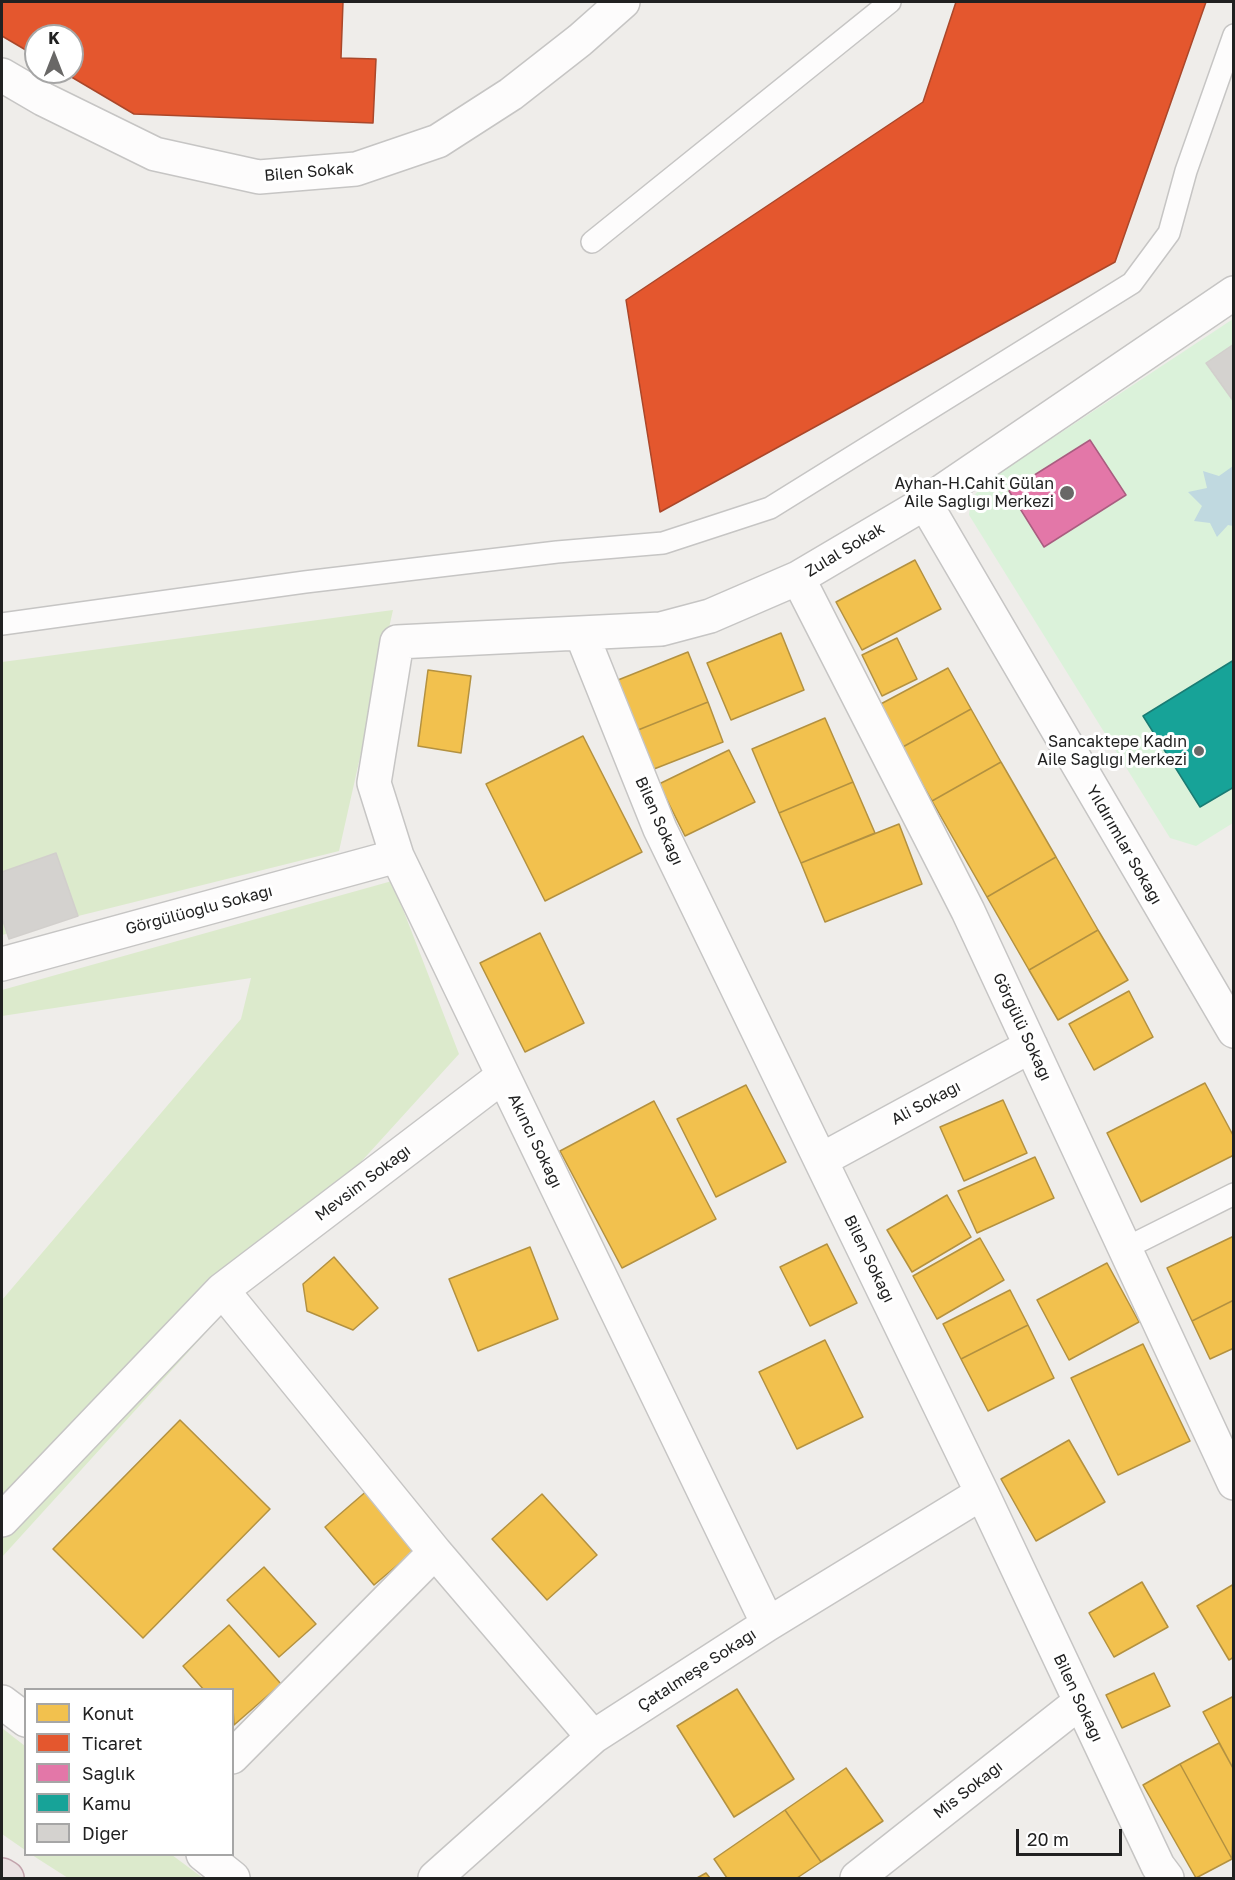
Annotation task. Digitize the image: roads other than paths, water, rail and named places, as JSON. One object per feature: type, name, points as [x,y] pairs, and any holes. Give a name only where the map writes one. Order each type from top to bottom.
[{"type":"highway","points":[[2,1875],[7,1878]]},
{"type":"street","name":"Bilen Sokak","points":[[2,75],[43,99],[155,154],[259,177],[356,169],[438,141],[511,94],[580,40],[623,2]]},
{"type":"street","name":"Zulal Sokak","points":[[397,642],[661,629],[700,619],[798,578],[925,503],[1233,293]]},
{"type":"street","name":"Yıldırımlar Sokağı","points":[[925,503],[1233,1031]]},
{"type":"street","name":"Görgülü Sokağı","points":[[798,578],[968,911],[1233,1483]]},
{"type":"street","name":"Bilen Sokağı","points":[[582,634],[660,829],[982,1493],[1158,1866],[1167,1878]]},
{"type":"street","name":"Akıncı Sokağı","points":[[397,642],[374,783],[397,856],[768,1624]]},
{"type":"street","name":"Görgülüoğlu Sokağı","points":[[2,964],[397,856]]},
{"type":"street","name":"Ali Sokağı","points":[[821,1160],[1031,1046]]},
{"type":"street","name":"Mevsim Sokağı","points":[[2,1520],[222,1290],[504,1076]]},
{"type":"street","points":[[222,1290],[435,1552],[593,1737]]},
{"type":"street","name":"Çatalmeşe Sokağı","points":[[435,1878],[593,1737],[768,1624],[982,1493]]},
{"type":"street","points":[[234,1755],[435,1552]]},
{"type":"street","points":[[2,1702],[24,1718]]},
{"type":"street","name":"Mis Sokağı","points":[[857,1878],[1080,1702]]},
{"type":"street","points":[[206,1856],[233,1878]]},
{"type":"lane","points":[[592,242],[890,2]]},
{"type":"lane","points":[[2,624],[304,582],[557,552],[663,543],[770,508],[1132,283],[1169,233],[1186,171],[1233,35]]},
{"type":"lane","points":[[1124,1249],[1233,1194]]},
{"type":"water","points":[[1233,466],[1233,526],[1228,525],[1217,537],[1210,523],[1194,521],[1202,506],[1188,492],[1207,488],[1203,471],[1219,476]]},
{"type":"place","name":"Ayhan-H.Cahit Gülan Aile Sağlığı Merkezi","points":[[1067,493]]},
{"type":"place","name":"Sancaktepe Kadın Aile Sağlığı Merkezi","points":[[1199,751]]}]
